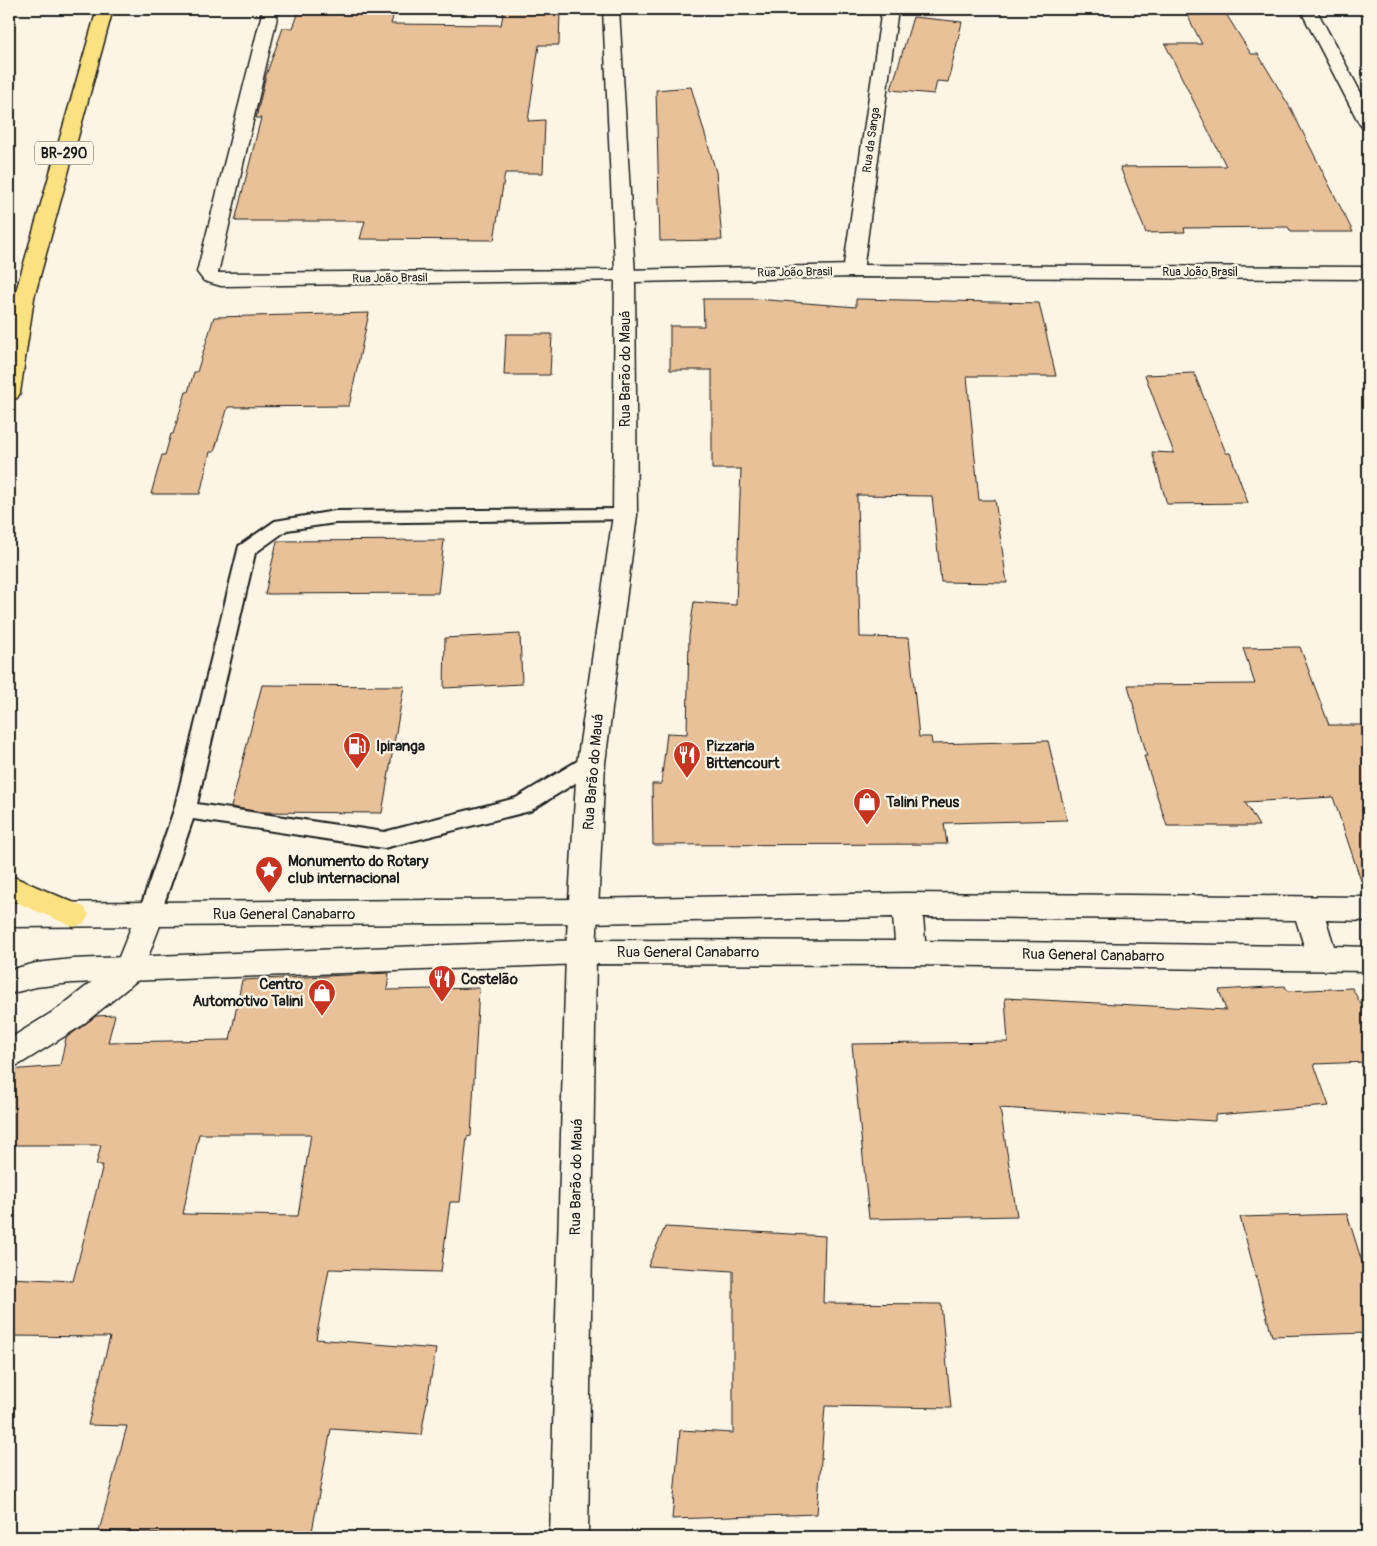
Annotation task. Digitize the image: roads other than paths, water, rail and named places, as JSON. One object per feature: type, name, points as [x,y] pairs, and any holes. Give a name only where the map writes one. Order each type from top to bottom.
[{"type":"highway","name":"BR-290","points":[[9,393],[24,298],[105,9]]},
{"type":"highway","name":"BR-290","points":[[9,334],[24,298]]},
{"type":"highway","points":[[9,886],[74,915]]},
{"type":"street","name":"Rua João Brasil","points":[[271,9],[207,272],[211,277],[221,280],[625,276],[853,271],[1368,272]]},
{"type":"street","name":"Rua Barão do Mauá","points":[[569,1537],[581,952],[591,763],[625,515],[625,276],[611,9]]},
{"type":"street","name":"Rua da Sanga","points":[[853,271],[890,9]]},
{"type":"street","points":[[1308,9],[1368,122]]},
{"type":"street","points":[[908,905],[911,953]]},
{"type":"street","name":"Rua General Canabarro","points":[[9,915],[583,911],[908,905],[1368,909]]},
{"type":"street","points":[[1306,908],[1323,959]]},
{"type":"street","points":[[9,1055],[70,1017],[129,970],[149,915]]},
{"type":"street","name":"Rua General Canabarro","points":[[9,982],[36,974],[581,952],[911,953],[1368,959]]},
{"type":"lane","points":[[149,915],[185,810],[246,550],[282,525],[335,518],[625,515]]},
{"type":"lane","points":[[185,810],[384,840],[522,805],[591,763]]},
{"type":"place","name":"Ipiranga","points":[[357,770]]},
{"type":"place","name":"Pizzaria Bittencourt","points":[[687,779]]},
{"type":"place","name":"Talini Pneus","points":[[867,826]]},
{"type":"place","name":"Monumento do Rotary club internacional","points":[[269,894]]},
{"type":"place","name":"Costelão","points":[[442,1003]]},
{"type":"place","name":"Centro Automotivo Talini","points":[[322,1017]]}]
